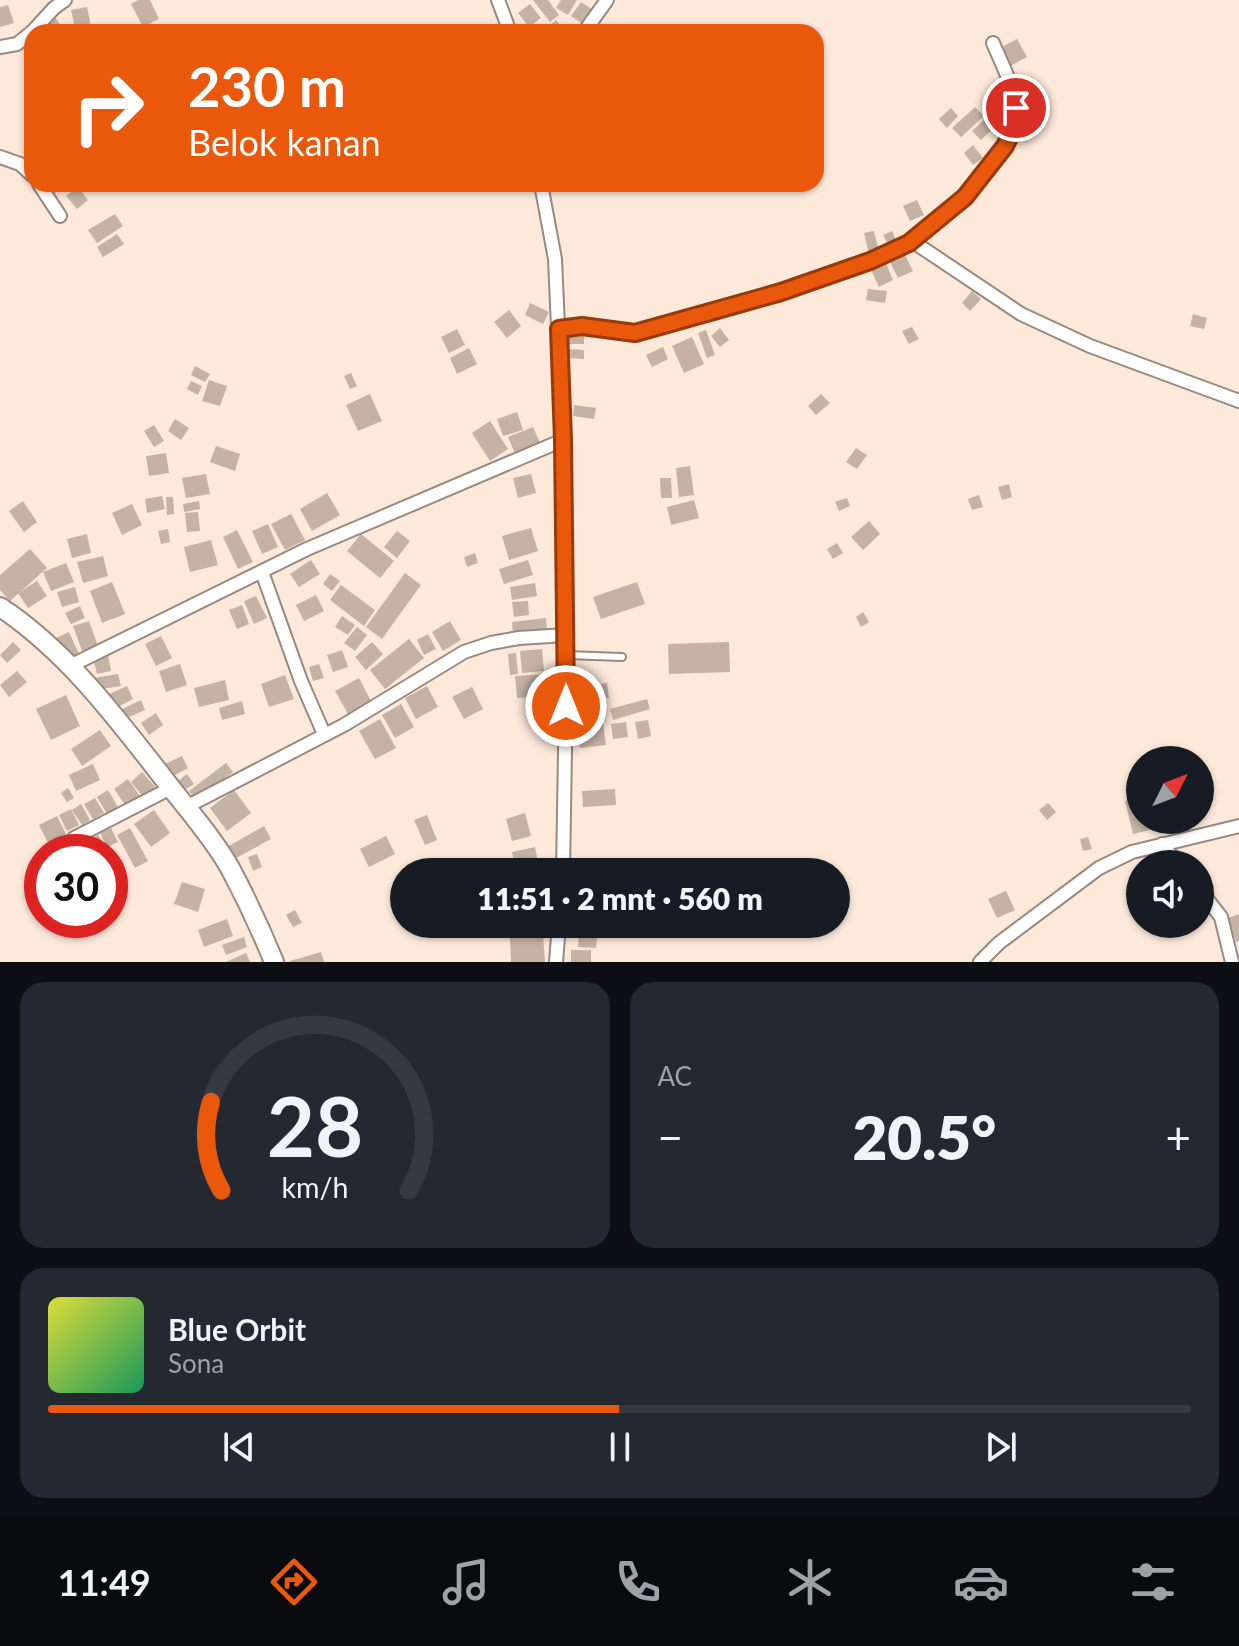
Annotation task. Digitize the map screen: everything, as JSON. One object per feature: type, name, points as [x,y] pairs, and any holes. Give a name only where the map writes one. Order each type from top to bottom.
[{"type":"street","points":[[39,24],[65,0]]},
{"type":"street","points":[[498,0],[507,24]]},
{"type":"street","points":[[590,24],[607,0]]},
{"type":"street","points":[[0,47],[17,44],[24,38]]},
{"type":"street","points":[[559,329],[582,326],[635,333],[781,292],[870,261],[909,243],[965,197],[1005,146],[1016,123],[1016,108],[993,43]]},
{"type":"street","points":[[0,157],[24,168]]},
{"type":"street","points":[[44,192],[60,216]]},
{"type":"street","points":[[542,192],[555,259],[563,440],[566,635],[563,858]]},
{"type":"street","points":[[909,243],[921,245],[1021,314],[1090,346],[1239,401]]},
{"type":"street","points":[[70,666],[307,549],[563,440]]},
{"type":"street","points":[[262,572],[301,681],[324,734]]},
{"type":"street","points":[[0,607],[70,666],[99,697],[186,807],[229,866],[274,962]]},
{"type":"street","points":[[186,807],[344,725],[464,652],[519,638],[566,635]]},
{"type":"street","points":[[82,834],[171,788]]},
{"type":"street","points":[[980,962],[1010,934],[1099,868],[1132,852],[1239,826]]},
{"type":"street","points":[[1162,844],[1167,850]]},
{"type":"street","points":[[1214,908],[1221,917],[1232,962]]},
{"type":"street","points":[[556,962],[558,938]]},
{"type":"lane","points":[[566,655],[622,657]]},
{"type":"building","points":[[138,0],[150,0],[159,19],[141,24],[131,4]]},
{"type":"building","points":[[533,0],[548,0],[559,15],[550,22]]},
{"type":"building","points":[[561,0],[577,0],[568,15],[556,8]]},
{"type":"building","points":[[581,2],[592,9],[583,24],[571,16]]},
{"type":"building","points":[[530,4],[541,18],[533,24],[527,24],[518,13]]},
{"type":"building","points":[[8,5],[14,23],[0,27],[0,7]]},
{"type":"building","points":[[87,7],[91,24],[74,24],[71,10]]},
{"type":"building","points":[[55,17],[60,24],[45,24]]},
{"type":"building","points":[[1017,39],[1027,57],[1010,66],[1000,48]]},
{"type":"building","points":[[1031,94],[1035,104],[1023,109],[1019,98]]},
{"type":"building","points":[[975,107],[984,116],[961,137],[952,128]]},
{"type":"building","points":[[951,108],[958,116],[947,128],[939,119]]},
{"type":"building","points":[[988,116],[997,125],[981,140],[972,131]]},
{"type":"building","points":[[973,145],[983,158],[973,165],[964,153]]},
{"type":"building","points":[[71,192],[82,192],[88,200],[77,209],[66,196]]},
{"type":"building","points":[[917,200],[924,215],[910,221],[903,206]]},
{"type":"building","points":[[115,214],[123,226],[97,243],[88,230]]},
{"type":"building","points":[[874,231],[879,251],[869,254],[864,233]]},
{"type":"building","points":[[892,231],[897,242],[889,246],[883,235]]},
{"type":"building","points":[[117,234],[124,244],[103,257],[97,247]]},
{"type":"building","points":[[904,253],[913,271],[898,278],[889,260]]},
{"type":"building","points":[[885,261],[893,280],[879,287],[870,268]]},
{"type":"building","points":[[868,289],[887,291],[885,303],[866,300]]},
{"type":"building","points":[[972,291],[981,299],[970,311],[962,303]]},
{"type":"building","points":[[530,303],[549,312],[543,324],[525,315]]},
{"type":"building","points":[[509,310],[521,326],[507,338],[494,322]]},
{"type":"building","points":[[1193,314],[1207,318],[1204,329],[1190,326]]},
{"type":"building","points":[[912,327],[919,339],[909,344],[902,331]]},
{"type":"building","points":[[720,328],[729,340],[720,347],[711,336]]},
{"type":"building","points":[[457,329],[465,345],[449,353],[441,337]]},
{"type":"building","points":[[706,330],[715,355],[707,358],[698,333]]},
{"type":"building","points":[[565,333],[584,334],[584,344],[565,344]]},
{"type":"building","points":[[692,337],[704,364],[684,373],[672,346]]},
{"type":"building","points":[[663,347],[668,359],[652,367],[646,355]]},
{"type":"building","points":[[469,348],[477,364],[457,374],[450,358]]},
{"type":"building","points":[[567,349],[584,350],[584,359],[567,358]]},
{"type":"building","points":[[195,366],[210,374],[205,382],[191,375]]},
{"type":"building","points":[[351,373],[357,386],[350,389],[344,376]]},
{"type":"building","points":[[209,380],[227,386],[220,406],[202,401]]},
{"type":"building","points":[[191,381],[202,386],[198,395],[187,389]]},
{"type":"building","points":[[370,394],[382,421],[358,431],[346,405]]},
{"type":"building","points":[[821,394],[830,403],[816,415],[808,406]]},
{"type":"building","points":[[574,405],[596,408],[594,419],[573,416]]},
{"type":"building","points":[[517,412],[523,430],[503,436],[497,419]]},
{"type":"building","points":[[175,419],[189,428],[181,440],[168,431]]},
{"type":"building","points":[[490,421],[508,449],[490,461],[472,433]]},
{"type":"building","points":[[154,425],[164,441],[154,447],[144,431]]},
{"type":"building","points":[[533,427],[541,445],[516,456],[508,437]]},
{"type":"building","points":[[216,446],[240,454],[235,471],[210,462]]},
{"type":"building","points":[[856,448],[867,455],[857,469],[846,462]]},
{"type":"building","points":[[166,453],[169,473],[149,476],[146,456]]},
{"type":"building","points":[[690,466],[694,495],[679,497],[676,468]]},
{"type":"building","points":[[206,474],[210,494],[186,498],[182,478]]},
{"type":"building","points":[[531,474],[536,493],[518,498],[513,478]]},
{"type":"building","points":[[660,478],[671,478],[672,498],[661,498]]},
{"type":"building","points":[[1009,484],[1012,497],[1002,500],[998,487]]},
{"type":"building","points":[[327,493],[340,515],[312,531],[300,509]]},
{"type":"building","points":[[979,495],[983,507],[972,510],[968,499]]},
{"type":"building","points":[[162,496],[165,509],[147,513],[145,499]]},
{"type":"building","points":[[166,497],[173,497],[174,514],[167,515]]},
{"type":"building","points":[[847,498],[850,506],[839,511],[835,502]]},
{"type":"building","points":[[694,500],[699,518],[671,525],[667,507]]},
{"type":"building","points":[[23,501],[37,522],[24,532],[9,511]]},
{"type":"building","points":[[199,501],[200,509],[184,512],[183,504]]},
{"type":"building","points":[[132,504],[142,525],[122,535],[112,513]]},
{"type":"building","points":[[198,512],[200,531],[187,532],[185,513]]},
{"type":"building","points":[[291,514],[305,540],[285,550],[271,524]]},
{"type":"building","points":[[869,521],[880,534],[863,550],[851,537]]},
{"type":"building","points":[[268,524],[278,547],[262,554],[252,531]]},
{"type":"building","points":[[531,528],[538,551],[509,560],[502,536]]},
{"type":"building","points":[[168,529],[170,542],[161,544],[158,531]]},
{"type":"building","points":[[237,530],[253,562],[238,569],[223,537]]},
{"type":"building","points":[[397,531],[410,541],[397,558],[384,547]]},
{"type":"building","points":[[87,534],[91,553],[72,558],[67,539]]},
{"type":"building","points":[[361,534],[394,561],[380,578],[347,551]]},
{"type":"building","points":[[211,540],[218,565],[190,572],[184,547]]},
{"type":"building","points":[[837,543],[843,553],[833,559],[827,549]]},
{"type":"building","points":[[30,549],[47,568],[10,601],[0,590],[0,575]]},
{"type":"building","points":[[475,553],[478,563],[467,567],[464,557]]},
{"type":"building","points":[[103,556],[108,576],[83,583],[77,562]]},
{"type":"building","points":[[311,560],[320,574],[299,587],[290,574]]},
{"type":"building","points":[[528,560],[533,575],[504,584],[499,569]]},
{"type":"building","points":[[66,563],[74,582],[51,591],[43,572]]},
{"type":"building","points":[[405,573],[421,585],[382,639],[366,627]]},
{"type":"building","points":[[330,574],[340,581],[332,591],[323,584]]},
{"type":"building","points":[[37,581],[47,596],[28,608],[18,593]]},
{"type":"building","points":[[112,582],[125,614],[102,623],[90,591]]},
{"type":"building","points":[[637,582],[645,604],[601,619],[593,597]]},
{"type":"building","points":[[535,583],[537,596],[512,600],[510,587]]},
{"type":"building","points":[[341,585],[375,610],[364,626],[330,600]]},
{"type":"building","points":[[75,587],[79,602],[62,607],[57,592]]},
{"type":"building","points":[[316,595],[324,611],[304,621],[296,605]]},
{"type":"building","points":[[256,596],[267,618],[254,624],[244,601]]},
{"type":"building","points":[[528,601],[529,615],[514,617],[512,602]]},
{"type":"building","points":[[242,605],[249,624],[237,629],[229,610]]},
{"type":"building","points":[[80,606],[85,618],[71,624],[65,613]]},
{"type":"building","points":[[863,612],[869,622],[861,627],[856,617]]},
{"type":"building","points":[[342,616],[355,625],[348,635],[335,627]]},
{"type":"building","points":[[546,618],[547,630],[513,634],[512,622]]},
{"type":"building","points":[[89,621],[98,646],[82,651],[73,626]]},
{"type":"building","points":[[450,621],[461,640],[443,651],[432,632]]},
{"type":"building","points":[[357,627],[367,635],[355,651],[344,643]]},
{"type":"building","points":[[69,632],[79,654],[66,660],[56,638]]},
{"type":"building","points":[[428,634],[436,649],[424,655],[417,640]]},
{"type":"building","points":[[161,636],[172,658],[156,666],[145,644]]},
{"type":"building","points":[[409,639],[424,658],[385,689],[370,670]]},
{"type":"building","points":[[13,642],[21,650],[7,663],[0,655]]},
{"type":"building","points":[[372,642],[383,654],[366,670],[355,657]]},
{"type":"building","points":[[729,642],[730,672],[669,674],[668,644]]},
{"type":"building","points":[[542,649],[544,671],[522,673],[520,651]]},
{"type":"building","points":[[342,650],[348,667],[333,672],[327,655]]},
{"type":"building","points":[[516,653],[518,674],[510,675],[508,654]]},
{"type":"building","points":[[108,655],[111,671],[97,674],[93,658]]},
{"type":"building","points":[[180,664],[187,685],[166,692],[159,671]]},
{"type":"building","points":[[319,664],[324,678],[313,681],[309,667]]},
{"type":"building","points":[[17,671],[27,682],[9,697],[0,685]]},
{"type":"building","points":[[118,674],[121,686],[96,690],[94,678]]},
{"type":"building","points":[[549,674],[550,696],[517,698],[515,676]]},
{"type":"building","points":[[285,675],[294,699],[269,707],[261,684]]},
{"type":"building","points":[[359,678],[371,701],[348,714],[335,691]]},
{"type":"building","points":[[225,680],[229,700],[199,707],[194,688]]},
{"type":"building","points":[[607,683],[609,698],[577,703],[574,688]]},
{"type":"building","points":[[127,686],[133,699],[112,710],[105,696]]},
{"type":"building","points":[[427,686],[438,707],[416,719],[405,698]]},
{"type":"building","points":[[472,687],[483,709],[464,719],[452,697]]},
{"type":"building","points":[[66,695],[80,726],[51,740],[36,709]]},
{"type":"building","points":[[647,699],[650,709],[613,720],[610,709]]},
{"type":"building","points":[[141,700],[145,710],[125,719],[120,710]]},
{"type":"building","points":[[242,701],[245,714],[222,720],[219,708]]},
{"type":"building","points":[[401,704],[414,727],[395,738],[382,715]]},
{"type":"building","points":[[156,713],[163,725],[149,735],[141,723]]},
{"type":"building","points":[[380,719],[396,748],[375,759],[359,731]]},
{"type":"building","points":[[648,720],[651,736],[638,739],[635,722]]},
{"type":"building","points":[[626,722],[628,737],[613,739],[611,724]]},
{"type":"building","points":[[603,723],[606,745],[580,748],[577,726]]},
{"type":"building","points":[[100,730],[111,746],[82,766],[71,749]]},
{"type":"building","points":[[182,756],[188,768],[171,777],[165,764]]},
{"type":"building","points":[[226,763],[233,772],[196,800],[189,791]]},
{"type":"building","points":[[93,764],[100,780],[76,791],[69,775]]},
{"type":"building","points":[[142,772],[157,789],[145,799],[131,782]]},
{"type":"building","points":[[187,774],[194,784],[183,791],[177,782]]},
{"type":"building","points":[[128,779],[140,796],[126,806],[114,789]]},
{"type":"building","points":[[68,788],[74,798],[67,802],[61,793]]},
{"type":"building","points":[[615,789],[616,805],[583,807],[582,791]]},
{"type":"building","points":[[108,790],[118,807],[107,814],[97,797]]},
{"type":"building","points":[[234,790],[251,813],[227,831],[210,808]]},
{"type":"building","points":[[95,798],[104,813],[93,819],[84,804]]},
{"type":"building","points":[[1048,803],[1056,812],[1047,820],[1039,810]]},
{"type":"building","points":[[81,804],[90,820],[82,825],[72,810]]},
{"type":"building","points":[[71,809],[79,825],[67,831],[59,815]]},
{"type":"building","points":[[154,810],[170,833],[151,847],[134,824]]},
{"type":"building","points":[[525,813],[531,836],[512,841],[506,819]]},
{"type":"building","points":[[427,815],[437,840],[425,845],[414,820]]},
{"type":"building","points":[[57,816],[66,834],[44,834],[39,825]]},
{"type":"building","points":[[264,826],[271,839],[236,858],[229,846]]},
{"type":"building","points":[[111,828],[114,834],[100,834]]},
{"type":"building","points":[[130,828],[148,861],[135,868],[128,855],[128,834],[119,834]]},
{"type":"building","points":[[386,836],[395,854],[369,867],[360,849]]},
{"type":"building","points":[[1088,837],[1092,849],[1083,851],[1080,839]]},
{"type":"building","points":[[535,847],[537,858],[513,858],[512,852]]},
{"type":"building","points":[[257,854],[262,867],[253,871],[248,857]]},
{"type":"building","points":[[182,882],[205,889],[198,912],[174,904]]},
{"type":"building","points":[[1006,891],[1015,910],[997,918],[988,899]]},
{"type":"building","points":[[295,910],[302,923],[293,927],[286,915]]},
{"type":"building","points":[[1239,914],[1239,941],[1236,942],[1228,918]]},
{"type":"building","points":[[227,919],[233,936],[204,947],[198,930]]},
{"type":"building","points":[[244,937],[247,947],[226,955],[222,945]]},
{"type":"building","points":[[510,938],[543,938],[545,962],[511,962]]},
{"type":"building","points":[[579,938],[597,938],[596,948],[578,947]]},
{"type":"building","points":[[571,950],[591,950],[591,962],[571,962]]},
{"type":"building","points":[[321,952],[324,962],[290,962],[290,961]]},
{"type":"building","points":[[246,953],[250,962],[226,962]]},
{"type":"route","points":[[566,706],[559,329],[582,326],[635,333],[781,292],[870,261],[909,243],[965,197],[1005,146],[1016,123],[1016,108]]}]
